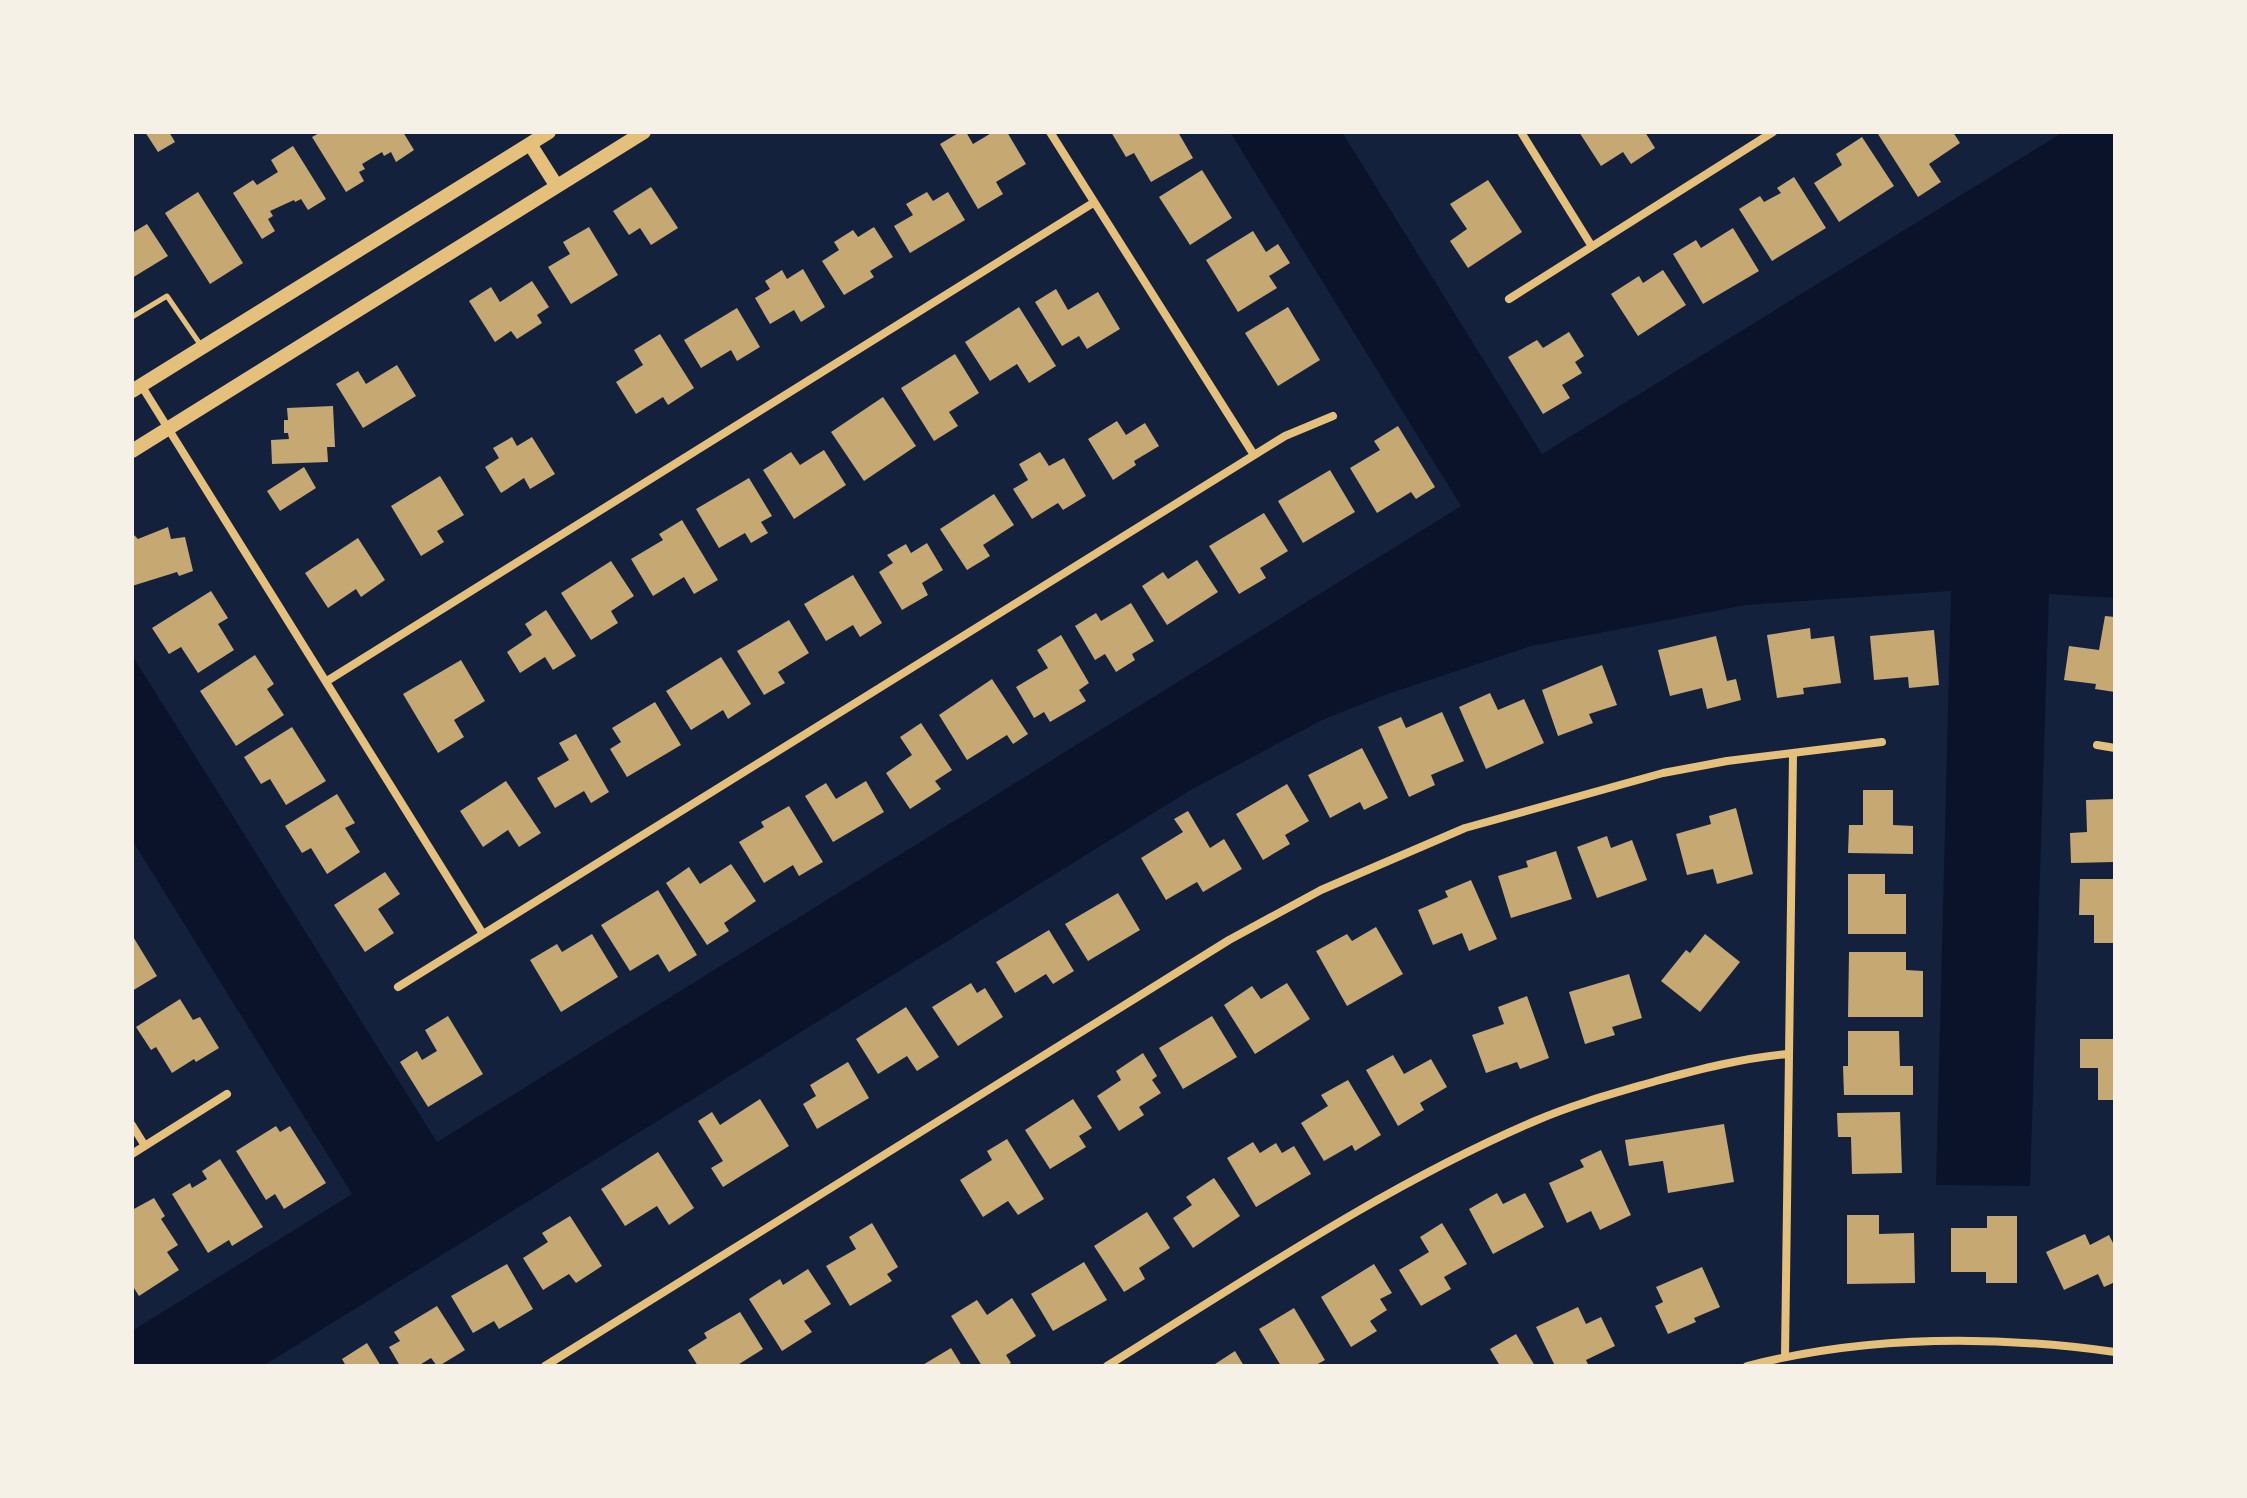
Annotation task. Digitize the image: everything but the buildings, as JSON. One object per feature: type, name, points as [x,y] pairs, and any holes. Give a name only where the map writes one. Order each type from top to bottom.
[{"type":"main road","points":[[137,388],[549,132]]},
{"type":"main road","points":[[132,451],[644,132]]},
{"type":"main road","points":[[530,144],[556,185]]},
{"type":"street","points":[[1050,132],[1254,455]]},
{"type":"street","points":[[1521,132],[1591,245]]},
{"type":"street","points":[[1509,299],[1773,132]]},
{"type":"street","points":[[327,681],[1093,203]]},
{"type":"street","points":[[137,388],[169,428],[483,934]]},
{"type":"street","points":[[398,987],[1285,436],[1333,416]]},
{"type":"street","points":[[545,1366],[1229,940],[1321,890],[1465,828],[1663,773],[1727,761],[1882,742]]},
{"type":"street","points":[[2097,745],[2115,748]]},
{"type":"street","points":[[1785,1356],[1793,755]]},
{"type":"street","points":[[1107,1366],[1345,1220],[1499,1137],[1603,1096],[1752,1057],[1787,1054]]},
{"type":"street","points":[[132,1154],[227,1094]]},
{"type":"street","points":[[132,1125],[145,1146]]},
{"type":"street","points":[[1747,1366],[1785,1356],[1877,1343],[1943,1340],[2008,1341],[2115,1352]]},
{"type":"lane","points":[[132,317],[167,296],[202,347]]},
{"type":"water","points":[[1230,132],[1342,132],[1542,454],[2063,132],[2115,132],[2115,598],[2049,594],[2030,1186],[1936,1185],[1951,591],[1746,605],[1531,646],[1385,695],[1322,720],[1189,791],[263,1366],[132,1366],[132,1331],[352,1194],[132,840],[132,655],[437,1142],[1461,506]]}]
